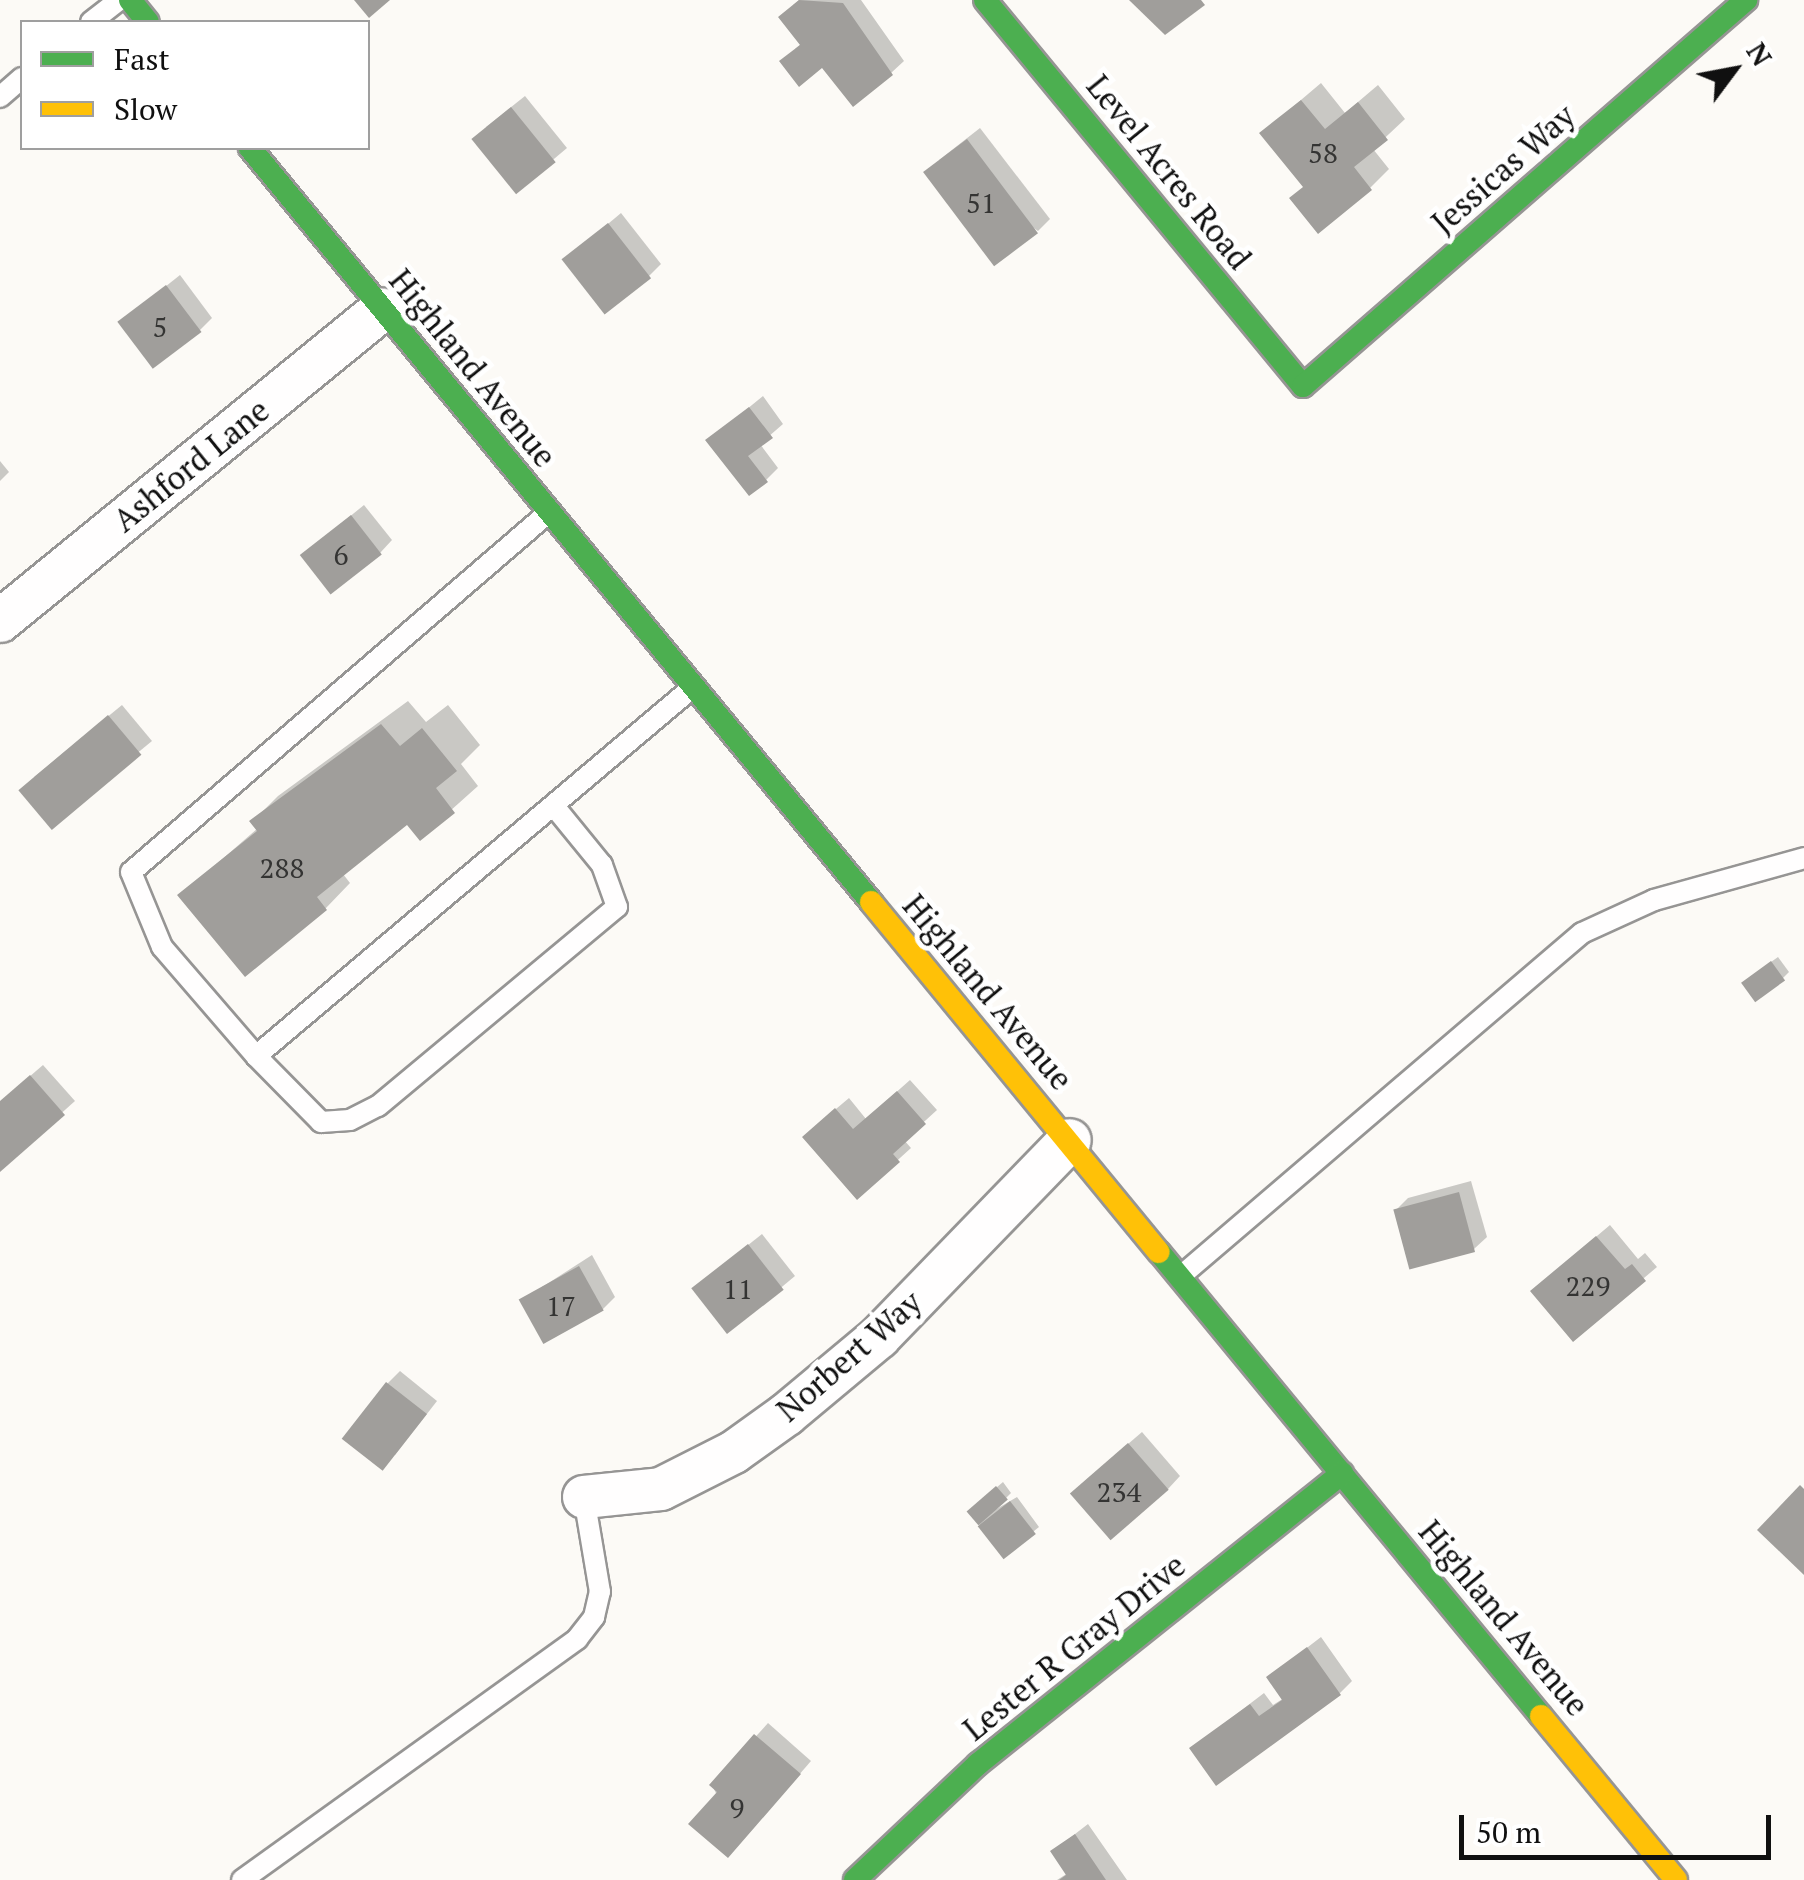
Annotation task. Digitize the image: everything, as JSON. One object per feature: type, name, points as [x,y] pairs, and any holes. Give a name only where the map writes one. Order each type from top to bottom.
[{"type":"main road","points":[[130,0],[146,20]]},
{"type":"main road","name":"Level Acres Road","points":[[985,0],[1303,386]]},
{"type":"main road","name":"Jessicas Way","points":[[1303,386],[1746,0]]},
{"type":"main road","name":"Highland Avenue","points":[[252,150],[1676,1880]]},
{"type":"main road","name":"Lester R Gray Drive","points":[[855,1880],[978,1764],[1342,1473]]},
{"type":"street","name":"Ashford Lane","points":[[0,621],[382,309]]},
{"type":"street","name":"Norbert Way","points":[[584,1498],[661,1489],[734,1452],[788,1414],[879,1338],[1070,1140]]},
{"type":"lane","points":[[94,20],[119,0]]},
{"type":"lane","points":[[0,97],[20,80]]},
{"type":"lane","points":[[549,512],[131,872],[162,947],[256,1056],[321,1122],[350,1120],[378,1106],[616,906],[602,865],[553,805]]},
{"type":"lane","points":[[256,1056],[694,687]]},
{"type":"lane","points":[[1181,1276],[1582,933],[1654,900],[1804,858]]},
{"type":"lane","points":[[242,1880],[577,1639],[594,1617],[600,1592],[584,1498]]},
{"type":"building","points":[[354,0],[390,0],[369,18]]},
{"type":"building","points":[[799,0],[843,3],[893,75],[853,107],[822,68],[799,87],[779,61],[800,45],[778,17]]},
{"type":"building","points":[[1129,0],[1201,0],[1205,5],[1165,35]]},
{"type":"building","points":[[1301,100],[1325,129],[1358,102],[1388,140],[1354,167],[1372,190],[1318,234],[1289,198],[1303,187],[1259,133]]},
{"type":"building","points":[[511,107],[556,162],[516,194],[471,139]]},
{"type":"building","points":[[967,139],[1038,233],[994,266],[923,172]]},
{"type":"building","points":[[608,223],[651,278],[605,314],[562,259]]},
{"type":"building","points":[[166,285],[202,332],[153,369],[117,322]]},
{"type":"building","points":[[749,407],[773,438],[748,456],[768,482],[749,496],[705,440]]},
{"type":"building","points":[[351,515],[382,554],[331,594],[300,555]]},
{"type":"building","points":[[108,715],[141,755],[52,830],[18,790]]},
{"type":"building","points":[[381,724],[400,746],[422,728],[457,771],[436,788],[455,813],[420,841],[407,825],[317,897],[327,910],[245,977],[177,895],[257,831],[249,821]]},
{"type":"building","points":[[1771,961],[1785,980],[1755,1002],[1741,983]]},
{"type":"building","points":[[30,1075],[65,1115],[0,1172],[0,1101]]},
{"type":"building","points":[[897,1091],[926,1124],[893,1154],[900,1162],[857,1200],[802,1137],[835,1108],[853,1129]]},
{"type":"building","points":[[1459,1192],[1475,1252],[1409,1269],[1393,1210]]},
{"type":"building","points":[[1596,1236],[1625,1269],[1632,1264],[1646,1281],[1573,1342],[1530,1291]]},
{"type":"building","points":[[748,1244],[784,1290],[727,1334],[691,1288]]},
{"type":"building","points":[[579,1266],[604,1311],[543,1344],[519,1299]]},
{"type":"building","points":[[386,1382],[427,1414],[383,1471],[342,1439]]},
{"type":"building","points":[[1128,1443],[1169,1490],[1111,1540],[1070,1494]]},
{"type":"building","points":[[1800,1485],[1804,1489],[1804,1575],[1757,1530]]},
{"type":"building","points":[[996,1486],[1008,1500],[978,1525],[967,1512]]},
{"type":"building","points":[[1010,1501],[1036,1534],[1004,1559],[978,1526]]},
{"type":"building","points":[[1307,1647],[1341,1695],[1216,1786],[1189,1748],[1250,1704],[1259,1716],[1282,1700],[1266,1677]]},
{"type":"building","points":[[754,1734],[801,1774],[728,1858],[688,1824],[717,1792],[709,1785]]},
{"type":"building","points":[[1075,1834],[1106,1880],[1059,1880],[1066,1875],[1050,1851]]},
{"type":"traffic: fast","points":[[130,0],[146,20]]},
{"type":"traffic: fast","points":[[985,0],[1303,386],[1746,0]]},
{"type":"traffic: fast","points":[[252,150],[871,902]]},
{"type":"traffic: fast","points":[[1159,1252],[1541,1716]]},
{"type":"traffic: fast","points":[[855,1880],[978,1764],[1342,1473]]},
{"type":"traffic: slow","points":[[871,902],[1159,1252]]},
{"type":"traffic: slow","points":[[1541,1716],[1676,1880]]}]
